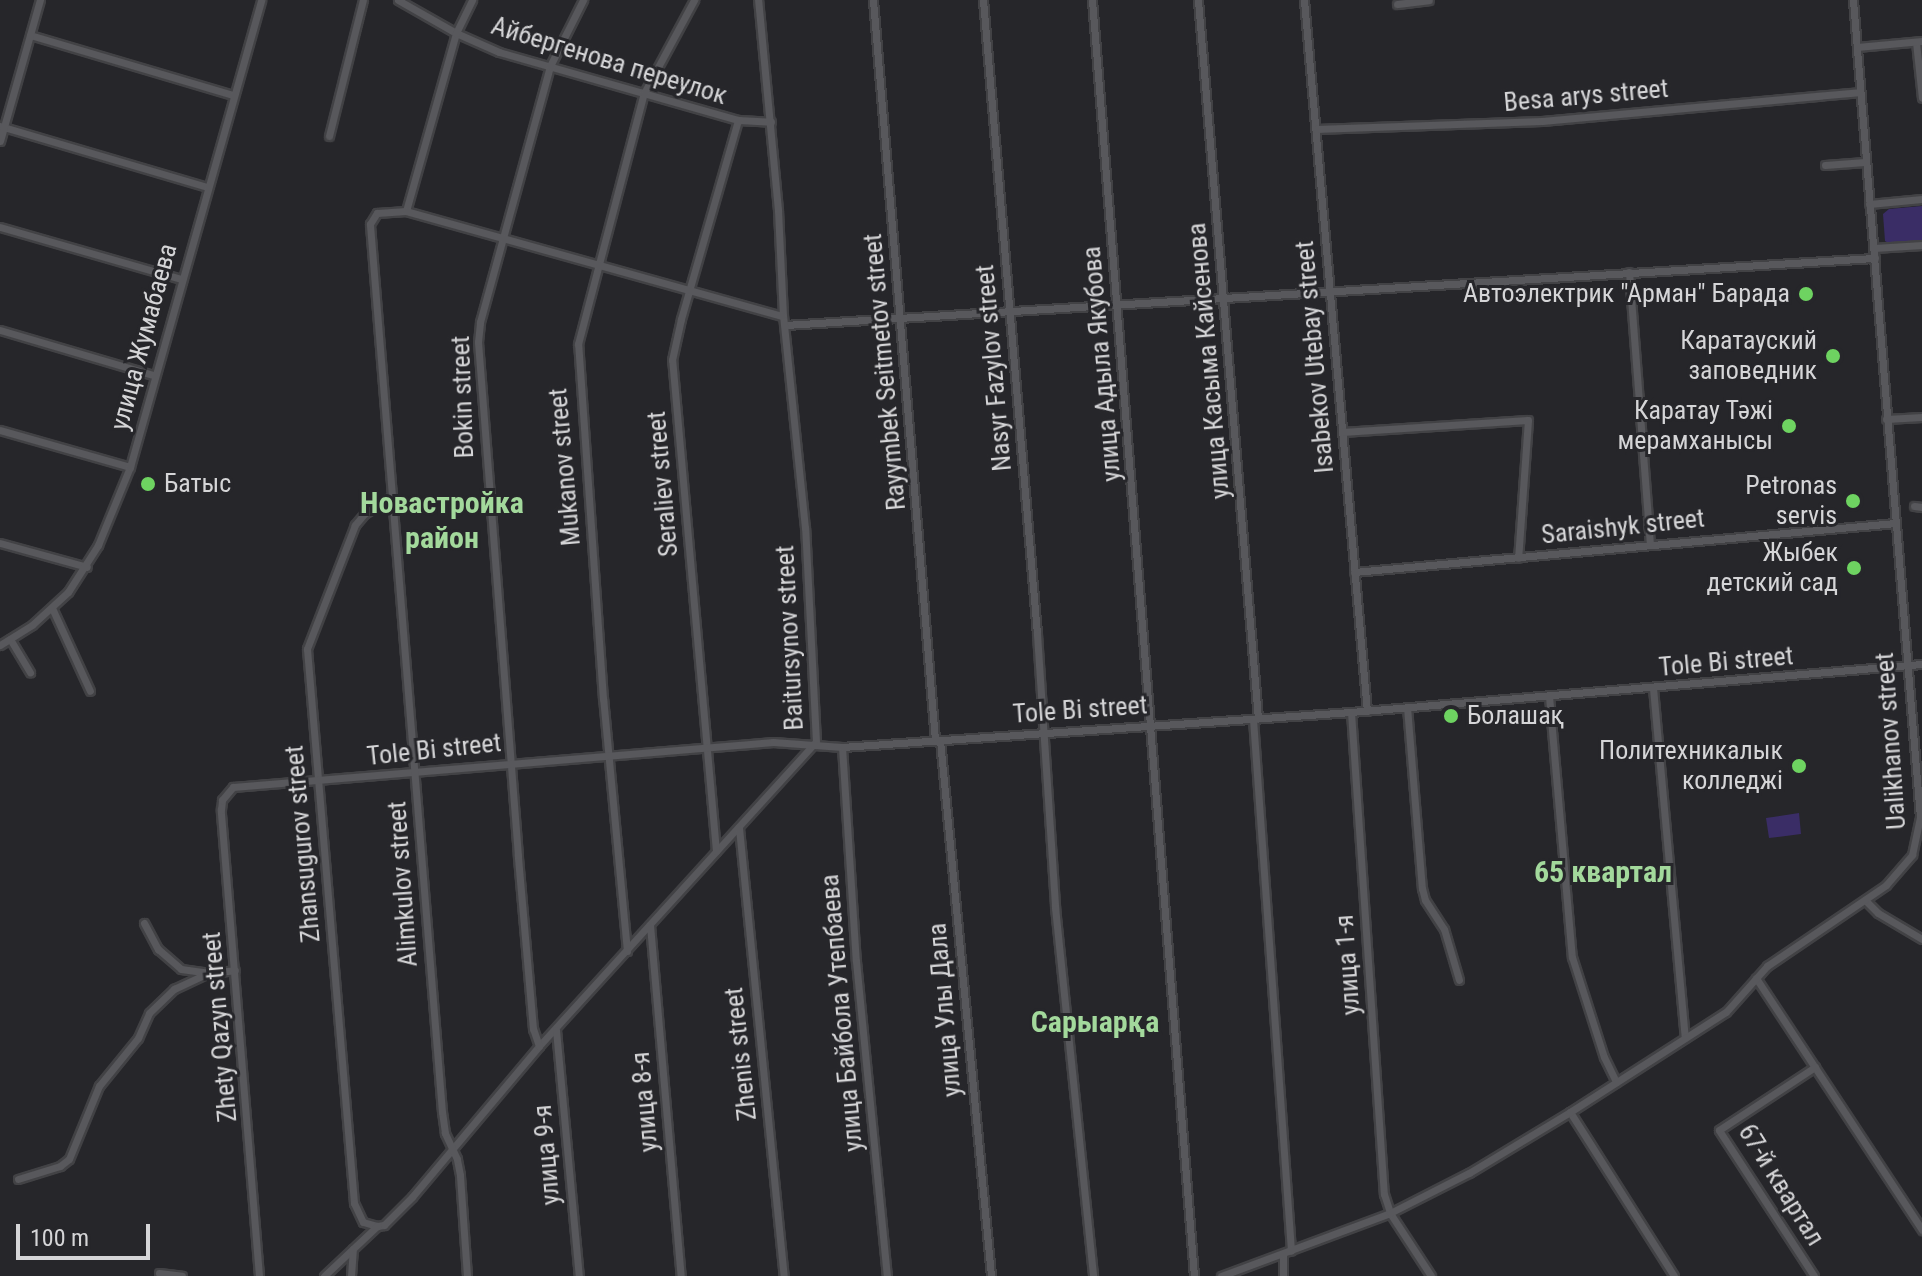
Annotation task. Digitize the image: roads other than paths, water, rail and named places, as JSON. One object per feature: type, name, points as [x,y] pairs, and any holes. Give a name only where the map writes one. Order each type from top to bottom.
[{"type":"street","points":[[0,141],[40,0]]},
{"type":"street","points":[[329,136],[363,0]]},
{"type":"street","name":"Айбергенова переулок","points":[[398,0],[456,33],[499,52],[738,120],[771,122]]},
{"type":"street","points":[[472,0],[456,33],[406,211],[783,316]]},
{"type":"street","name":"Bokin street","points":[[539,1046],[532,1015],[478,374],[480,322],[550,66],[583,0]]},
{"type":"street","name":"Mukanov street","points":[[627,951],[577,362],[580,331],[596,264],[644,93],[694,0]]},
{"type":"street","name":"Baitursynov street","points":[[377,1226],[398,1212],[539,1046],[816,742],[805,528],[783,316],[771,122],[758,0]]},
{"type":"street","name":"Rayymbek Seitmetov street","points":[[873,0],[938,740]]},
{"type":"street","name":"Nasyr Fazylov street","points":[[983,0],[1044,732],[1055,907],[1093,1276]]},
{"type":"street","name":"улица Адыла Якубова","points":[[1092,0],[1194,1276]]},
{"type":"street","name":"улица Касыма Кайсенова","points":[[1198,0],[1225,299],[1256,719],[1287,1252],[1283,1276]]},
{"type":"street","name":"Isabekov Utebay street","points":[[1304,0],[1367,711]]},
{"type":"street","points":[[1397,4],[1429,0]]},
{"type":"street","name":"Ualikhanov street","points":[[1221,1276],[1390,1213],[1469,1173],[1570,1112],[1726,1012],[1782,954],[1865,900],[1906,865],[1917,844],[1921,817],[1853,0]]},
{"type":"street","name":"улица Жумабаева","points":[[0,645],[52,608],[87,567],[130,467],[258,1]]},
{"type":"street","points":[[30,35],[233,95]]},
{"type":"street","points":[[1857,47],[1919,42],[1922,98]]},
{"type":"street","name":"Besa arys street","points":[[1316,129],[1542,121],[1859,92]]},
{"type":"street","name":"Seraliev street","points":[[716,851],[672,360],[738,120]]},
{"type":"street","points":[[2,126],[207,187]]},
{"type":"street","points":[[1825,165],[1865,162]]},
{"type":"street","points":[[1869,204],[1922,199]]},
{"type":"street","name":"Alimkulov street","points":[[406,211],[377,213],[370,224],[443,1128],[460,1175],[467,1276]]},
{"type":"street","points":[[0,227],[181,279]]},
{"type":"street","points":[[1874,248],[1922,245]]},
{"type":"street","points":[[785,325],[1875,258]]},
{"type":"street","points":[[1629,272],[1650,544]]},
{"type":"street","points":[[0,330],[153,375]]},
{"type":"street","points":[[1886,419],[1922,417]]},
{"type":"street","points":[[1342,432],[1528,420],[1518,558]]},
{"type":"street","points":[[0,430],[130,467]]},
{"type":"street","name":"Zhansugurov street","points":[[377,1226],[363,1222],[357,1215],[318,782],[309,639],[355,525],[365,513],[391,497]]},
{"type":"street","name":"Saraishyk street","points":[[1354,572],[1896,523]]},
{"type":"street","points":[[0,543],[87,567]]},
{"type":"street","points":[[52,608],[90,691]]},
{"type":"street","points":[[10,639],[30,672]]},
{"type":"street","name":"Tole Bi street","points":[[241,787],[608,754],[816,742],[842,747],[1367,711],[1922,664]]},
{"type":"street","points":[[1653,688],[1685,1038]]},
{"type":"street","points":[[1549,696],[1572,957],[1604,1057],[1616,1082]]},
{"type":"street","points":[[1407,707],[1422,888],[1425,900],[1444,929],[1459,980]]},
{"type":"street","name":"улица 1-я","points":[[1351,712],[1381,1166],[1390,1213]]},
{"type":"street","name":"улица Улы Дала","points":[[938,740],[991,1276]]},
{"type":"street","name":"улица Байбола Утепбаева","points":[[842,747],[856,961],[887,1276]]},
{"type":"street","name":"Zhety Qazyn street","points":[[241,787],[227,792],[221,810],[259,1276]]},
{"type":"street","name":"Zhenis street","points":[[739,828],[784,1276]]},
{"type":"street","points":[[1865,900],[1878,913],[1922,939]]},
{"type":"street","points":[[144,923],[169,960],[181,969],[208,973],[235,970]]},
{"type":"street","name":"улица 8-я","points":[[650,925],[681,1276]]},
{"type":"street","points":[[18,1179],[60,1166],[69,1159],[99,1086],[138,1038],[149,1013],[174,989],[208,973]]},
{"type":"street","points":[[1756,978],[1922,1230]]},
{"type":"street","name":"улица 9-я","points":[[556,1030],[579,1276]]},
{"type":"street","name":"67-й квартал","points":[[1814,1276],[1719,1130],[1815,1067]]},
{"type":"street","points":[[1570,1112],[1674,1276]]},
{"type":"street","points":[[1390,1213],[1431,1276]]},
{"type":"street","points":[[324,1276],[377,1226]]},
{"type":"street","points":[[351,1276],[353,1249]]},
{"type":"street","points":[[159,1273],[182,1276]]},
{"type":"place","name":"Автоэлектрик \"Арман\" Барада","points":[[1806,294]]},
{"type":"place","name":"Каратауский заповедник","points":[[1833,356]]},
{"type":"place","name":"Каратау Тәжі мерамханысы","points":[[1789,426]]},
{"type":"place","name":"Батыс","points":[[148,484]]},
{"type":"place","name":"Petronas servis","points":[[1853,501]]},
{"type":"place","name":"Жыбек детский сад","points":[[1854,568]]},
{"type":"place","name":"Болашақ","points":[[1451,716]]},
{"type":"place","name":"Политехникалык колледжі","points":[[1799,766]]},
{"type":"district","name":"Новастройка район","points":[[442,520]]},
{"type":"district","name":"65 квартал","points":[[1603,872]]},
{"type":"district","name":"Сарыарқа","points":[[1095,1022]]}]
